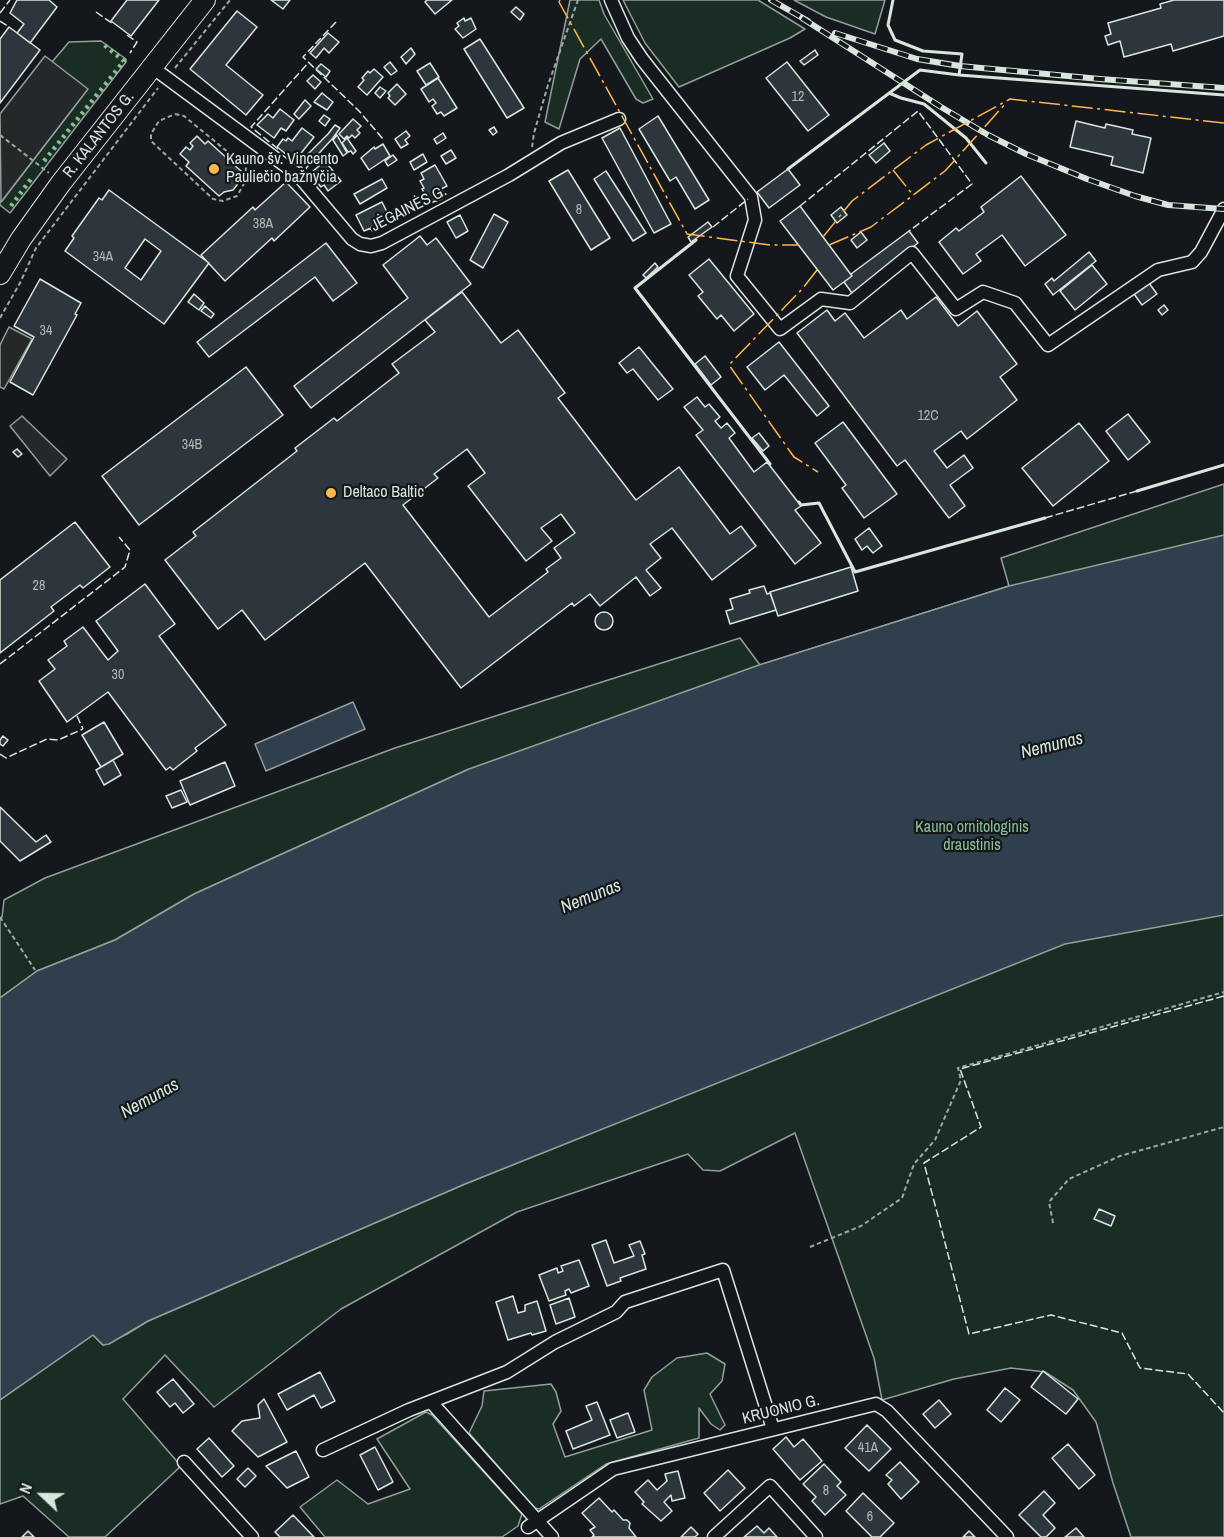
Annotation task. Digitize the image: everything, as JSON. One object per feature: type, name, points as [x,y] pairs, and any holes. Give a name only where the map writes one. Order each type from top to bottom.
[{"type":"main road","name":"R. KALANTOS G.","points":[[0,274],[21,239],[61,183],[160,72],[204,0]]},
{"type":"street","points":[[611,0],[628,38],[642,59],[751,197],[755,220],[737,276],[780,329],[821,299],[850,303],[912,253],[956,309],[983,292],[1015,303],[1048,345],[1158,270],[1192,262],[1201,252],[1224,208]]},
{"type":"street","name":"JĖGAINĖS G.","points":[[160,72],[298,175],[352,239],[360,244],[371,246],[382,243],[509,175],[561,143],[619,119]]},
{"type":"street","points":[[324,1450],[409,1410],[507,1372],[555,1342],[616,1312],[625,1302],[723,1270],[773,1429]]},
{"type":"street","points":[[431,1402],[532,1524],[552,1537]]},
{"type":"street","name":"KRUONIO G.","points":[[532,1524],[613,1469],[876,1404],[881,1406],[1007,1537]]},
{"type":"street","points":[[184,1462],[252,1537]]},
{"type":"street","points":[[714,1537],[770,1486],[816,1537]]},
{"type":"path","points":[[0,318],[36,248],[160,72],[230,0]]},
{"type":"path","points":[[530,162],[534,133],[545,94],[578,0]]},
{"type":"path","points":[[175,114],[184,116],[246,167],[245,182],[237,196],[223,201],[213,199],[174,163],[152,141],[151,134],[159,121],[175,114]]},
{"type":"path","points":[[0,135],[61,183]]},
{"type":"path","points":[[0,917],[35,970]]},
{"type":"path","points":[[810,1247],[861,1226],[902,1198],[914,1164],[935,1140],[961,1080],[958,1068],[1224,992]]},
{"type":"path","points":[[1053,1223],[1049,1202],[1068,1179],[1120,1156],[1224,1127]]},
{"type":"green space","points":[[570,0],[599,0],[604,14],[653,99],[643,103],[636,99],[601,39],[580,59],[559,129],[545,122]]},
{"type":"green space","points":[[623,0],[758,0],[805,29],[790,38],[679,87],[645,43]]},
{"type":"green space","points":[[794,0],[885,0],[875,34],[826,17]]},
{"type":"green space","points":[[101,41],[126,59],[126,62],[10,213],[0,205],[0,201],[87,90],[52,62],[69,42]]},
{"type":"green space","name":"Kauno ornitologinis draustinis","points":[[1224,484],[1224,1537],[1131,1537],[1096,1422],[1073,1390],[1045,1372],[1011,1368],[954,1379],[882,1400],[874,1358],[795,1133],[720,1171],[703,1170],[688,1154],[517,1212],[341,1309],[214,1407],[165,1355],[123,1399],[181,1466],[105,1537],[69,1537],[23,1496],[0,1504],[0,1400],[93,1335],[103,1345],[148,1321],[465,1184],[589,1134],[469,769],[194,894],[115,940],[37,971],[0,998],[0,918],[4,900],[45,878],[395,748],[740,638],[760,665],[1009,586],[1001,558]]},
{"type":"green space","points":[[707,1353],[725,1364],[722,1381],[710,1394],[725,1425],[720,1430],[711,1424],[699,1408],[699,1438],[606,1464],[539,1509],[534,1508],[469,1433],[482,1406],[484,1391],[551,1384],[556,1392],[561,1411],[553,1424],[565,1457],[652,1430],[644,1390],[652,1377],[677,1358]]},
{"type":"green space","points":[[426,1412],[432,1415],[522,1514],[518,1526],[502,1537],[325,1537],[300,1507],[337,1480],[368,1504],[410,1489],[377,1439]]},
{"type":"shaded area","points":[[45,56],[88,89],[1,202],[0,114]]},
{"type":"shaded area","points":[[9,327],[32,339],[4,389],[0,387],[0,345]]},
{"type":"shaded area","points":[[22,416],[67,459],[50,476],[10,426]]},
{"type":"water","name":"Nemunas","points":[[1224,535],[1224,915],[1065,944],[465,1184],[148,1321],[109,1344],[103,1345],[93,1335],[0,1400],[0,998],[37,971],[115,940],[194,894],[469,769],[759,665],[1009,586]]},
{"type":"water","points":[[353,702],[365,729],[266,771],[255,744]]},
{"type":"building","points":[[17,0],[49,0],[57,7],[30,43],[17,33],[24,24],[10,13]]},
{"type":"building","points":[[127,0],[159,0],[131,36],[111,21]]},
{"type":"building","points":[[271,0],[290,0],[283,9]]},
{"type":"building","points":[[427,0],[452,0],[435,14],[425,2]]},
{"type":"building","points":[[1174,0],[1224,0],[1224,36],[1173,51],[1171,44],[1124,57],[1120,41],[1108,45],[1105,36],[1111,34],[1108,23],[1161,8],[1160,4]]},
{"type":"building","points":[[516,7],[524,14],[520,20],[511,12]]},
{"type":"building","points":[[237,11],[257,27],[226,65],[263,95],[246,115],[190,69]]},
{"type":"building","points":[[464,18],[465,21],[471,18],[476,29],[463,38],[455,29],[459,26],[457,23]]},
{"type":"building","points":[[9,27],[40,50],[0,103],[0,39]]},
{"type":"building","points":[[328,33],[339,42],[329,53],[324,48],[316,58],[310,53]]},
{"type":"building","points":[[480,39],[524,108],[507,118],[464,49]]},
{"type":"building","points":[[411,48],[415,54],[406,64],[401,57]]},
{"type":"building","points":[[815,50],[818,55],[804,65],[800,61]]},
{"type":"building","points":[[390,62],[397,71],[391,75],[384,67]]},
{"type":"building","points":[[787,62],[829,115],[808,131],[766,78]]},
{"type":"building","points":[[430,63],[439,77],[426,85],[417,71]]},
{"type":"building","points":[[321,64],[330,71],[326,77],[316,69]]},
{"type":"building","points":[[374,69],[383,77],[367,95],[358,87],[368,71],[370,73]]},
{"type":"building","points":[[313,75],[321,82],[315,89],[307,81]]},
{"type":"building","points":[[438,78],[457,108],[444,116],[441,112],[437,114],[432,106],[436,103],[433,99],[429,102],[421,89]]},
{"type":"building","points":[[397,84],[406,94],[395,105],[388,98],[390,96],[388,93]]},
{"type":"building","points":[[380,87],[386,91],[380,98],[375,93]]},
{"type":"building","points":[[322,93],[333,102],[327,110],[314,102]]},
{"type":"building","points":[[305,100],[311,106],[299,119],[294,114]]},
{"type":"building","points":[[280,109],[294,120],[286,131],[281,128],[274,138],[257,125],[268,114],[273,118]]},
{"type":"building","points":[[324,115],[330,119],[325,126],[319,121]]},
{"type":"building","points":[[658,116],[709,200],[695,209],[676,177],[670,181],[639,129]]},
{"type":"building","points":[[353,119],[361,126],[357,130],[360,133],[355,138],[352,135],[344,139],[339,134]]},
{"type":"building","points":[[1076,121],[1105,128],[1106,124],[1133,130],[1132,134],[1151,138],[1143,173],[1111,165],[1113,157],[1070,147]]},
{"type":"building","points":[[335,125],[340,128],[310,163],[304,158]]},
{"type":"building","points":[[494,127],[497,132],[493,135],[489,130]]},
{"type":"building","points":[[302,128],[314,137],[298,157],[294,154],[291,158],[277,147],[283,139],[286,141],[288,138],[292,141]]},
{"type":"building","points":[[620,128],[671,224],[654,233],[602,138]]},
{"type":"building","points":[[406,131],[410,136],[405,140],[408,144],[401,148],[395,139]]},
{"type":"building","points":[[443,133],[446,138],[437,144],[434,139]]},
{"type":"building","points":[[337,135],[347,153],[343,156],[333,140]]},
{"type":"building","name":"Kauno šv. Vincento Pauliečio bažnyčia","points":[[197,136],[205,144],[208,141],[242,172],[233,190],[219,196],[186,166],[189,162],[180,154],[186,147],[190,150],[193,146],[190,143]]},
{"type":"building","points":[[347,138],[356,151],[353,154],[351,151],[348,152],[342,143]]},
{"type":"building","points":[[884,143],[890,151],[876,163],[869,155]]},
{"type":"building","points":[[383,144],[390,156],[369,170],[361,158],[374,147],[375,149]]},
{"type":"building","points":[[451,150],[456,158],[446,164],[441,156]]},
{"type":"building","points":[[423,154],[427,162],[414,170],[410,162]]},
{"type":"building","points":[[393,155],[397,160],[388,166],[385,161]]},
{"type":"building","points":[[325,161],[341,181],[328,191],[324,185],[321,187],[314,179],[317,177],[313,171]]},
{"type":"building","points":[[435,165],[447,186],[441,189],[444,194],[440,196],[442,199],[430,203],[422,189],[424,188],[420,181],[424,179],[421,173]]},
{"type":"building","points":[[788,169],[800,185],[769,208],[757,192]]},
{"type":"building","points":[[568,170],[610,238],[591,250],[549,181]]},
{"type":"building","points":[[606,171],[646,233],[633,241],[594,179]]},
{"type":"building","points":[[1021,176],[1066,235],[1025,266],[1002,235],[976,254],[981,261],[963,274],[939,242],[956,228],[959,231],[984,212],[981,207]]},
{"type":"building","points":[[382,179],[387,188],[360,204],[354,194]]},
{"type":"building","points":[[286,182],[310,207],[274,241],[272,238],[225,281],[201,255],[253,207],[255,210]]},
{"type":"building","points":[[109,190],[209,263],[164,324],[65,251],[74,238],[72,236],[99,198],[102,200]],"holes":[[[145,239],[161,251],[141,280],[125,268]]]},
{"type":"building","points":[[382,202],[390,218],[384,221],[385,224],[372,231],[371,228],[364,231],[356,215]]},
{"type":"building","points":[[800,206],[852,276],[833,290],[780,221]]},
{"type":"building","points":[[841,207],[847,215],[837,223],[831,215]]},
{"type":"building","points":[[494,214],[508,222],[483,268],[470,260]]},
{"type":"building","points":[[460,215],[468,231],[456,238],[447,222]]},
{"type":"building","points":[[708,222],[712,227],[691,242],[688,237]]},
{"type":"building","points":[[909,231],[918,243],[852,293],[844,282],[852,276],[851,274]]},
{"type":"building","points":[[861,232],[867,240],[857,248],[851,240]]},
{"type":"building","points":[[420,236],[427,245],[436,238],[471,284],[311,408],[294,386],[408,298],[383,265]]},
{"type":"building","points":[[326,243],[357,283],[333,301],[315,277],[209,357],[197,342]]},
{"type":"building","points":[[1089,252],[1096,261],[1053,295],[1045,284],[1052,278],[1054,281]]},
{"type":"building","points":[[709,259],[754,314],[734,331],[721,315],[717,319],[698,296],[703,292],[689,275]]},
{"type":"building","points":[[655,263],[658,267],[646,278],[643,275]]},
{"type":"building","points":[[1092,265],[1107,284],[1075,310],[1060,291]]},
{"type":"building","points":[[40,279],[81,303],[75,314],[77,315],[33,395],[10,382],[34,337],[14,326]]},
{"type":"building","points":[[1149,283],[1157,294],[1142,305],[1134,294]]},
{"type":"building","name":"Deltaco Baltic","points":[[462,292],[501,343],[518,330],[565,393],[558,398],[636,500],[679,467],[730,534],[741,526],[756,546],[712,580],[672,528],[650,544],[661,558],[646,570],[661,588],[650,596],[636,577],[600,606],[590,594],[574,606],[572,603],[461,688],[365,563],[265,640],[242,610],[218,629],[165,560],[196,536],[193,532],[297,451],[295,448],[334,418],[337,421],[399,373],[392,364],[435,332],[425,320]],"holes":[[[467,449],[485,473],[468,486],[526,561],[552,541],[541,528],[561,514],[575,533],[554,548],[561,558],[546,569],[548,572],[489,617],[403,505],[438,478],[434,474]]]},
{"type":"building","points":[[194,294],[204,303],[199,310],[188,302]]},
{"type":"building","points":[[936,297],[958,326],[977,311],[1017,364],[1000,377],[1017,400],[967,439],[961,431],[934,451],[947,468],[964,455],[973,468],[950,485],[965,506],[949,518],[905,460],[897,466],[797,333],[827,310],[835,321],[845,313],[864,338],[901,310],[907,319]]},
{"type":"building","points":[[1164,305],[1168,310],[1162,315],[1158,310]]},
{"type":"building","points":[[205,306],[214,314],[211,318],[201,311]]},
{"type":"building","points":[[779,342],[829,406],[817,416],[784,375],[765,390],[747,367]]},
{"type":"building","points":[[639,347],[673,389],[658,400],[633,369],[627,373],[619,363]]},
{"type":"building","points":[[705,356],[721,377],[711,385],[695,364]]},
{"type":"building","points":[[246,367],[283,415],[139,525],[102,476]]},
{"type":"building","points":[[697,397],[705,407],[709,404],[720,417],[715,421],[721,428],[727,423],[735,433],[729,438],[754,472],[767,462],[801,506],[795,510],[821,543],[795,564],[696,435],[703,430],[684,407]]},
{"type":"building","points":[[1128,414],[1150,442],[1128,460],[1106,431]]},
{"type":"building","points":[[843,422],[897,494],[864,518],[842,488],[846,485],[815,443]]},
{"type":"building","points":[[1079,423],[1109,461],[1053,506],[1022,468]]},
{"type":"building","points":[[759,433],[769,446],[763,451],[752,438]]},
{"type":"building","points":[[17,449],[22,454],[18,457],[13,452]]},
{"type":"building","points":[[75,522],[110,567],[83,588],[80,585],[51,607],[54,611],[0,653],[0,580]]},
{"type":"building","points":[[869,528],[882,546],[873,553],[867,546],[862,550],[855,539]]},
{"type":"building","points":[[851,567],[858,591],[778,616],[770,592]]},
{"type":"building","points":[[145,584],[175,624],[159,636],[226,725],[195,748],[197,751],[173,770],[170,767],[166,770],[108,692],[67,722],[39,681],[55,669],[48,660],[67,646],[64,641],[83,627],[108,660],[118,651],[96,621]]},
{"type":"building","points":[[764,586],[767,594],[770,593],[776,610],[730,624],[726,611],[733,609],[730,599]]},
{"type":"building","points":[[604,612],[610,615],[613,621],[610,627],[604,630],[598,627],[595,621],[598,615]]},
{"type":"building","points":[[104,722],[123,754],[101,767],[82,735]]},
{"type":"building","points":[[3,736],[8,740],[3,746],[0,740]]},
{"type":"building","points":[[113,760],[121,775],[104,785],[96,770]]},
{"type":"building","points":[[225,762],[235,786],[190,805],[180,781]]},
{"type":"building","points":[[181,790],[187,802],[172,808],[166,796]]},
{"type":"building","points":[[0,807],[36,842],[46,835],[51,842],[20,861],[0,841]]},
{"type":"building","points":[[1099,1209],[1115,1216],[1111,1226],[1094,1219]]},
{"type":"building","points":[[606,1240],[614,1263],[634,1256],[629,1245],[640,1241],[645,1254],[642,1255],[646,1269],[620,1278],[621,1281],[607,1286],[592,1245]]},
{"type":"building","points":[[579,1260],[589,1286],[571,1293],[569,1289],[565,1291],[566,1295],[549,1301],[539,1275],[557,1268],[558,1273],[563,1271],[561,1266]]},
{"type":"building","points":[[513,1296],[518,1313],[525,1311],[525,1305],[537,1301],[546,1331],[508,1340],[496,1302]]},
{"type":"building","points":[[569,1298],[575,1317],[556,1324],[550,1305]]},
{"type":"building","points":[[1043,1371],[1078,1399],[1066,1414],[1031,1387]]},
{"type":"building","points":[[320,1372],[335,1401],[321,1408],[314,1395],[287,1410],[278,1394]]},
{"type":"building","points":[[173,1379],[194,1404],[183,1413],[175,1403],[170,1407],[157,1392]]},
{"type":"building","points":[[1005,1388],[1020,1400],[1001,1422],[987,1410]]},
{"type":"building","points":[[264,1399],[287,1442],[258,1457],[232,1431],[242,1421],[260,1418],[258,1405]]},
{"type":"building","points":[[939,1400],[951,1414],[935,1428],[923,1414]]},
{"type":"building","points":[[597,1402],[610,1435],[573,1449],[566,1431],[592,1420],[586,1406]]},
{"type":"building","points":[[628,1413],[635,1432],[617,1438],[610,1420]]},
{"type":"building","points":[[867,1425],[891,1449],[869,1471],[845,1448]]},
{"type":"building","points":[[786,1437],[794,1447],[803,1439],[822,1461],[800,1480],[773,1449]]},
{"type":"building","points":[[209,1438],[234,1466],[222,1477],[197,1449]]},
{"type":"building","points":[[1068,1444],[1095,1475],[1079,1489],[1052,1458]]},
{"type":"building","points":[[375,1447],[393,1482],[378,1490],[360,1455]]},
{"type":"building","points":[[296,1451],[309,1477],[287,1488],[266,1466]]},
{"type":"building","points":[[900,1462],[919,1482],[901,1499],[888,1484],[892,1480],[886,1475]]},
{"type":"building","points":[[824,1464],[841,1482],[837,1486],[846,1495],[825,1515],[812,1501],[816,1497],[803,1484]]},
{"type":"building","points":[[248,1468],[256,1476],[245,1487],[237,1479]]},
{"type":"building","points":[[728,1470],[745,1488],[720,1511],[704,1493]]},
{"type":"building","points":[[678,1471],[685,1498],[672,1501],[671,1495],[664,1502],[672,1511],[661,1521],[642,1504],[644,1502],[635,1492],[648,1480],[657,1490],[667,1481],[665,1474]]},
{"type":"building","points":[[1044,1491],[1055,1503],[1043,1515],[1055,1528],[1046,1537],[1041,1537],[1019,1515]]},
{"type":"building","points":[[863,1493],[894,1523],[880,1537],[872,1537],[846,1511]]},
{"type":"building","points":[[599,1498],[612,1512],[614,1510],[623,1520],[630,1523],[629,1528],[636,1537],[592,1537],[594,1535],[590,1530],[595,1527],[582,1513]]},
{"type":"building","points":[[293,1515],[314,1537],[280,1537],[275,1532]]},
{"type":"building","points":[[757,1526],[764,1533],[769,1528],[777,1537],[744,1537]]},
{"type":"building","points":[[691,1527],[698,1534],[695,1537],[681,1537]]},
{"type":"building","points":[[1076,1528],[1084,1537],[1065,1537]]},
{"type":"building","points":[[28,1531],[34,1537],[22,1537]]},
{"type":"building","points":[[969,1531],[975,1537],[963,1537]]},
{"type":"railway","points":[[771,0],[808,21]]},
{"type":"railway","points":[[802,18],[941,107],[1026,154],[1135,196],[1168,205],[1224,209]]},
{"type":"railway","points":[[835,33],[917,59],[960,66],[1224,88]]},
{"type":"hedge","points":[[44,161],[124,61],[103,44]]},
{"type":"hedge","points":[[11,206],[31,179]]},
{"type":"fence","points":[[0,13],[10,0]]},
{"type":"fence","points":[[96,12],[113,24]]},
{"type":"fence","points":[[0,21],[9,27]]},
{"type":"fence","points":[[336,22],[303,57],[359,111],[383,139]]},
{"type":"fence","points":[[127,35],[137,42],[130,53]]},
{"type":"fence","points":[[278,149],[251,127],[309,62]]},
{"type":"fence","points":[[800,206],[918,111],[972,184],[909,231]]},
{"type":"fence","points":[[288,156],[305,170],[310,163]]},
{"type":"fence","points":[[713,227],[748,199]]},
{"type":"fence","points":[[1045,518],[1137,491]]},
{"type":"fence","points":[[0,664],[125,567],[130,550],[119,537]]},
{"type":"fence","points":[[77,716],[83,729]]},
{"type":"fence","points":[[0,754],[6,758],[47,739],[58,740],[83,729]]},
{"type":"fence","points":[[1224,996],[960,1069],[981,1127],[924,1163],[969,1334],[1051,1315],[1122,1333],[1140,1368],[1188,1374],[1224,1413]]},
{"type":"wall","points":[[893,0],[888,25],[895,40],[923,51],[962,54],[959,75]]},
{"type":"wall","points":[[788,169],[920,70],[1224,95]]},
{"type":"wall","points":[[889,93],[924,104],[966,138],[986,163]]},
{"type":"wall","points":[[696,240],[635,288],[770,464]]},
{"type":"wall","points":[[1137,491],[1224,465]]},
{"type":"wall","points":[[799,502],[801,505],[819,503],[855,572],[1045,518]]},
{"type":"power","points":[[560,0],[559,2],[687,234],[770,245],[799,245]]},
{"type":"power","points":[[823,237],[852,201],[926,145],[1010,99],[1224,123]]},
{"type":"power","points":[[829,245],[871,227],[945,171],[1006,103]]},
{"type":"power","points":[[893,170],[913,195]]},
{"type":"power","points":[[817,270],[803,288],[729,365],[794,457],[818,472]]},
{"type":"place","name":"Kauno šv. Vincento Pauliečio bažnyčia","points":[[214,169]]},
{"type":"place","name":"Deltaco Baltic","points":[[331,493]]}]
